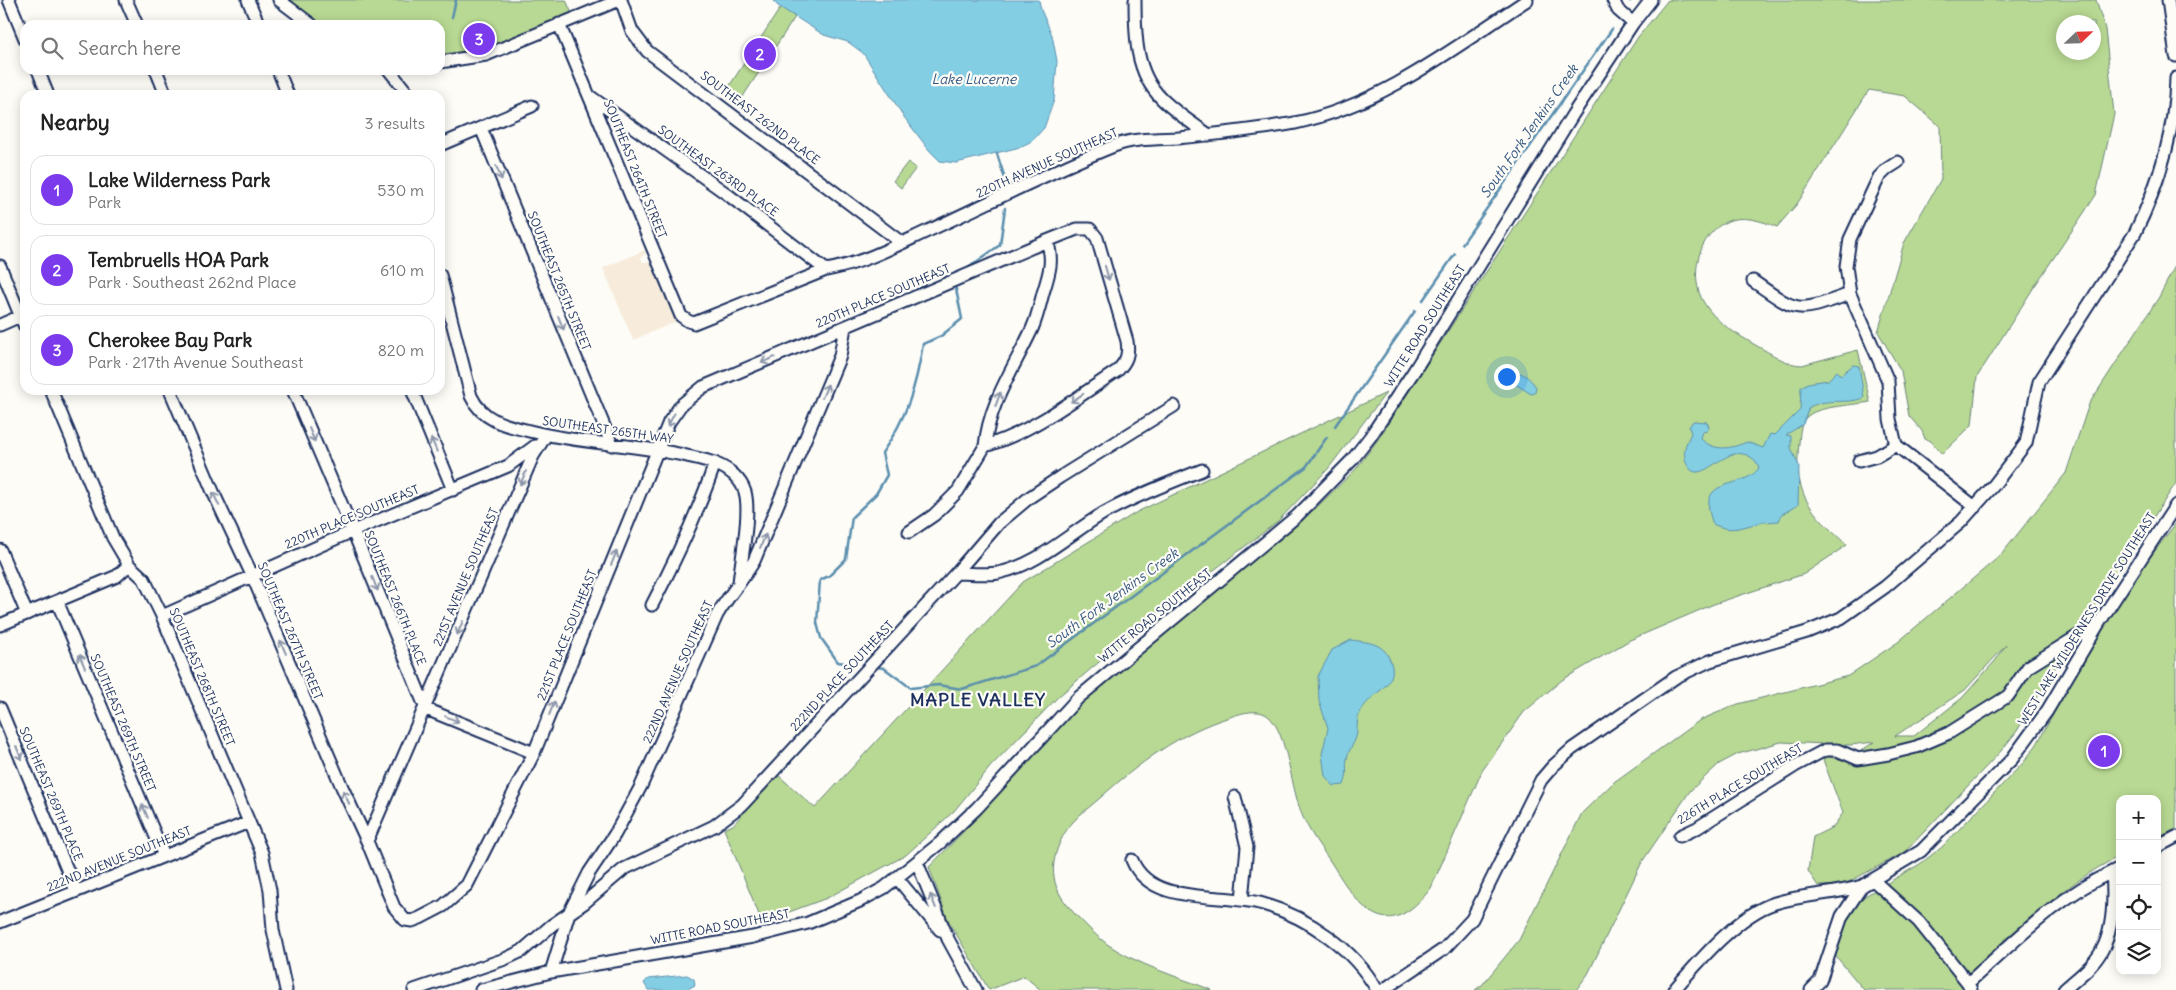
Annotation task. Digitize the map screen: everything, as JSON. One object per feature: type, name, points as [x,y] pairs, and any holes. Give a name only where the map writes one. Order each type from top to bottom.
[{"type":"street","points":[[8,0],[20,28]]},
{"type":"street","points":[[126,0],[135,20]]},
{"type":"street","points":[[248,0],[257,20]]},
{"type":"street","points":[[279,0],[305,20]]},
{"type":"street","points":[[445,61],[486,55],[620,0]]},
{"type":"street","name":"SOUTHEAST 262ND PLACE","points":[[620,0],[632,31],[647,51],[902,243]]},
{"type":"street","points":[[1135,0],[1135,36],[1142,69],[1160,98],[1208,135]]},
{"type":"street","name":"220TH AVENUE SOUTHEAST","points":[[688,321],[694,323],[701,322],[826,270],[845,266],[902,243],[1116,145],[1208,135],[1318,118],[1388,88],[1527,0]]},
{"type":"street","points":[[1613,0],[1618,10],[1633,23]]},
{"type":"street","name":"WITTE ROAD SOUTHEAST","points":[[481,990],[552,972],[753,937],[788,929],[831,914],[860,901],[884,888],[917,862],[977,808],[1078,698],[1297,516],[1352,460],[1380,423],[1414,371],[1573,114],[1633,23],[1651,0]]},
{"type":"street","points":[[2168,0],[2176,56]]},
{"type":"street","name":"SOUTHEAST 264TH STREET","points":[[559,24],[681,316],[688,321]]},
{"type":"street","points":[[40,75],[46,90]]},
{"type":"street","points":[[158,75],[164,90]]},
{"type":"street","points":[[280,75],[286,90]]},
{"type":"street","points":[[393,75],[405,90]]},
{"type":"street","points":[[1383,990],[1444,949],[1472,919],[1541,780],[1572,749],[1676,677],[1693,668],[1710,661],[1822,627],[1848,614],[1885,587],[1961,522],[1975,507],[2026,444],[2039,382],[2134,233],[2147,209],[2169,142],[2174,116],[2176,78]]},
{"type":"street","name":"SOUTHEAST 263RD PLACE","points":[[591,97],[728,194],[826,270]]},
{"type":"street","points":[[445,143],[532,106]]},
{"type":"street","name":"SOUTHEAST 265TH STREET","points":[[481,128],[612,445]]},
{"type":"street","points":[[1898,162],[1879,177],[1850,238],[1846,266],[1850,294],[1888,381],[1890,424],[1896,445],[1975,507]]},
{"type":"street","name":"220TH PLACE SOUTHEAST","points":[[691,396],[703,387],[1047,241],[1077,229],[1090,229],[1097,238],[1127,341],[1128,356],[1117,371],[1058,410],[1004,440],[985,446]]},
{"type":"street","points":[[909,532],[934,515],[958,492],[985,446],[988,425],[1002,386],[1035,323],[1052,264],[1051,252],[1047,241]]},
{"type":"street","points":[[0,266],[20,310]]},
{"type":"street","points":[[1753,281],[1785,303],[1798,309],[1813,307],[1850,294]]},
{"type":"street","name":"SOUTHEAST 265TH WAY","points":[[445,295],[468,386],[476,406],[488,418],[498,423],[562,439],[658,449],[715,463],[736,477],[744,490],[746,499],[739,583]]},
{"type":"street","points":[[0,325],[20,320]]},
{"type":"street","name":"222ND AVENUE SOUTHEAST","points":[[569,913],[589,873],[615,834],[642,786],[717,615],[754,561],[840,356],[845,327]]},
{"type":"street","name":"SOUTHEAST 268TH STREET","points":[[53,395],[113,538],[129,565],[144,579],[162,616],[262,853],[267,872],[273,930],[286,990]]},
{"type":"street","name":"SOUTHEAST 267TH STREET","points":[[172,395],[399,915],[404,920],[412,921],[443,906],[467,885]]},
{"type":"street","name":"SOUTHEAST 266TH PLACE","points":[[295,395],[354,531],[426,709]]},
{"type":"street","points":[[414,395],[453,490]]},
{"type":"street","name":"221ST PLACE SOUTHEAST","points":[[467,885],[534,753],[672,417],[691,396]]},
{"type":"street","name":"222ND PLACE SOUTHEAST","points":[[414,990],[514,955],[530,945],[552,924],[590,899],[624,868],[714,826],[742,805],[956,573],[999,523],[1030,497],[1174,406]]},
{"type":"street","name":"220TH PLACE SOUTHEAST","points":[[162,616],[252,575],[508,466],[530,451],[546,435]]},
{"type":"street","name":"221ST AVENUE SOUTHEAST","points":[[367,841],[426,709],[533,456],[546,435]]},
{"type":"street","points":[[1859,460],[1876,456],[1896,445]]},
{"type":"street","points":[[652,605],[680,551],[702,500],[715,463]]},
{"type":"street","points":[[956,573],[997,573],[1018,566],[1058,545],[1104,513],[1150,491],[1202,470]]},
{"type":"street","name":"WEST LAKE WILDERNESS DRIVE SOUTHEAST","points":[[1811,990],[1820,981],[1842,916],[1862,886],[1921,851],[2012,759],[2047,711],[2099,623],[2176,505]]},
{"type":"street","points":[[0,550],[26,614]]},
{"type":"street","points":[[0,625],[117,576],[129,565]]},
{"type":"street","name":"SOUTHEAST 269TH STREET","points":[[57,601],[164,856]]},
{"type":"street","name":"226TH PLACE SOUTHEAST","points":[[1680,836],[1697,828],[1795,766],[1825,750],[1836,750],[1858,758],[1888,754],[1916,746],[1949,733],[2008,696],[2028,667],[2099,623]]},
{"type":"street","name":"SOUTHEAST 269TH PLACE","points":[[0,708],[76,891]]},
{"type":"street","points":[[426,709],[534,753]]},
{"type":"street","points":[[1235,797],[1246,847],[1242,900]]},
{"type":"street","name":"222ND AVENUE SOUTHEAST","points":[[0,922],[249,822]]},
{"type":"street","points":[[2161,845],[2176,837]]},
{"type":"street","points":[[1132,860],[1142,877],[1157,888],[1178,893],[1242,900],[1279,910],[1320,932],[1354,957],[1377,990]]},
{"type":"street","points":[[917,862],[948,939],[976,990]]},
{"type":"street","points":[[1873,880],[1919,922],[1970,986],[2026,932],[2078,890],[2116,870]]},
{"type":"street","points":[[2064,990],[2086,970],[2102,950],[2112,912],[2116,870]]},
{"type":"street","points":[[897,878],[948,939]]},
{"type":"street","points":[[1674,990],[1745,918],[1774,903],[1809,895],[1847,891],[1862,886]]},
{"type":"street","points":[[552,972],[569,913]]},
{"type":"shaded area","points":[[645,250],[647,253],[641,257],[643,262],[650,261],[676,322],[633,340],[603,268]]},
{"type":"green space","points":[[287,0],[566,0],[573,16],[486,53],[461,57],[445,55],[445,20],[312,20]]},
{"type":"green space","points":[[1668,0],[2096,0],[2101,15],[2056,15],[2056,60],[2101,60],[2101,16],[2105,29],[2114,114],[2096,195],[2034,287],[1977,377],[1972,425],[1942,454],[1931,441],[1925,439],[1922,431],[1909,416],[1901,371],[1878,332],[1904,243],[1941,179],[1940,126],[1905,96],[1869,90],[1797,204],[1777,227],[1759,221],[1734,219],[1718,227],[1709,235],[1703,245],[1697,269],[1699,293],[1715,317],[1735,333],[1779,358],[1790,363],[1802,365],[1858,350],[1870,402],[1814,412],[1804,420],[1799,439],[1799,477],[1807,502],[1823,523],[1847,545],[1804,574],[1714,604],[1630,640],[1562,680],[1524,712],[1482,771],[1431,888],[1415,905],[1400,915],[1387,918],[1375,915],[1364,907],[1342,880],[1303,817],[1285,748],[1275,724],[1268,716],[1259,712],[1234,715],[1194,731],[1160,750],[1145,761],[1114,785],[1076,819],[1061,840],[1053,870],[1057,888],[1064,901],[1086,926],[1107,944],[1145,964],[1212,990],[1041,990],[1024,976],[989,990],[948,920],[929,867],[971,824],[1082,700],[1117,669],[1316,508],[1356,469],[1379,438],[1638,37]]},
{"type":"green space","points":[[781,7],[795,17],[740,101],[726,91]]},
{"type":"green space","points":[[908,162],[916,168],[901,188],[893,181]]},
{"type":"green space","points":[[2176,264],[2176,483],[2067,648],[2017,731],[2001,751],[1905,852],[1843,885],[1818,886],[1808,871],[1813,837],[1833,827],[1843,813],[1822,757],[1858,763],[1862,750],[1874,742],[1850,745],[1781,742],[1738,754],[1719,764],[1690,791],[1642,862],[1588,974],[1576,990],[1475,990],[1482,985],[1519,940],[1582,813],[1614,782],[1700,720],[1738,704],[1848,676],[1898,642],[2001,555],[2066,473],[2089,404],[2159,297]],"holes":[[[2006,645],[1995,661],[1962,698],[1914,736],[1895,736],[1965,690]]]},
{"type":"green space","points":[[1386,393],[1328,469],[1277,522],[1151,618],[1059,696],[991,766],[954,811],[906,855],[827,898],[762,922],[724,829],[733,825],[778,775],[815,808],[1023,582],[1137,512]]},
{"type":"green space","points":[[2176,523],[2176,829],[2161,836],[2161,795],[2116,795],[2116,858],[2076,882],[2036,914],[1961,983],[1965,990],[1864,990],[1834,954],[1841,930],[1848,915],[1865,896],[1920,864],[1942,847],[2024,762],[2037,744],[2101,626],[2120,597]]},
{"type":"water","name":"Lake Lucerne","points":[[773,0],[1039,0],[1041,10],[1052,35],[1057,61],[1054,100],[1044,128],[1032,141],[1020,147],[956,163],[940,161],[929,150],[904,117],[863,53],[848,42],[824,35],[778,6]]},
{"type":"water","points":[[1853,365],[1859,366],[1864,398],[1850,401],[1824,402],[1809,407],[1803,424],[1786,435],[1791,436],[1791,448],[1799,466],[1798,505],[1782,514],[1779,521],[1731,529],[1713,524],[1709,508],[1710,498],[1715,491],[1722,486],[1742,480],[1759,468],[1756,462],[1749,456],[1735,454],[1704,470],[1694,472],[1691,470],[1685,460],[1685,452],[1691,433],[1689,427],[1693,421],[1707,422],[1709,427],[1707,431],[1702,432],[1700,438],[1711,446],[1728,448],[1747,442],[1763,448],[1770,434],[1775,435],[1800,410],[1801,387],[1808,383],[1828,380],[1837,371],[1841,375]]},
{"type":"water","points":[[1512,372],[1523,374],[1529,378],[1536,387],[1535,393],[1531,394],[1517,385],[1507,385],[1507,375]]},
{"type":"water","points":[[1351,640],[1377,645],[1385,651],[1392,666],[1392,674],[1389,682],[1370,700],[1359,715],[1356,737],[1348,756],[1344,785],[1334,786],[1325,776],[1322,754],[1328,728],[1319,701],[1318,676],[1332,650]]},
{"type":"water","points":[[687,975],[694,979],[695,985],[686,990],[648,990],[644,983],[648,979]]},
{"type":"waterway","points":[[452,17],[456,0]]},
{"type":"waterway","name":"South Fork Jenkins Creek","points":[[1462,244],[1612,29]]},
{"type":"waterway","name":"South Fork Jenkins Creek","points":[[997,154],[1008,188]]},
{"type":"waterway","name":"South Fork Jenkins Creek","points":[[965,270],[1000,245],[1005,208]]},
{"type":"waterway","name":"South Fork Jenkins Creek","points":[[1423,300],[1455,254]]},
{"type":"waterway","name":"South Fork Jenkins Creek","points":[[852,664],[838,662],[821,638],[817,623],[820,580],[829,576],[846,559],[852,517],[876,494],[887,475],[882,453],[898,427],[914,388],[923,344],[941,336],[962,319],[956,289]]},
{"type":"waterway","name":"South Fork Jenkins Creek","points":[[1335,426],[1415,311]]},
{"type":"waterway","name":"South Fork Jenkins Creek","points":[[877,667],[884,668],[911,688],[938,685],[962,689],[1036,666],[1306,467],[1327,437]]},
{"type":"place","name":"Cherokee Bay Park","points":[[479,39]]},
{"type":"place","name":"Tembruells HOA Park","points":[[760,54]]},
{"type":"place","name":"Lake Wilderness Park","points":[[2104,751]]},
{"type":"district","name":"MAPLE VALLEY","points":[[978,700]]}]
